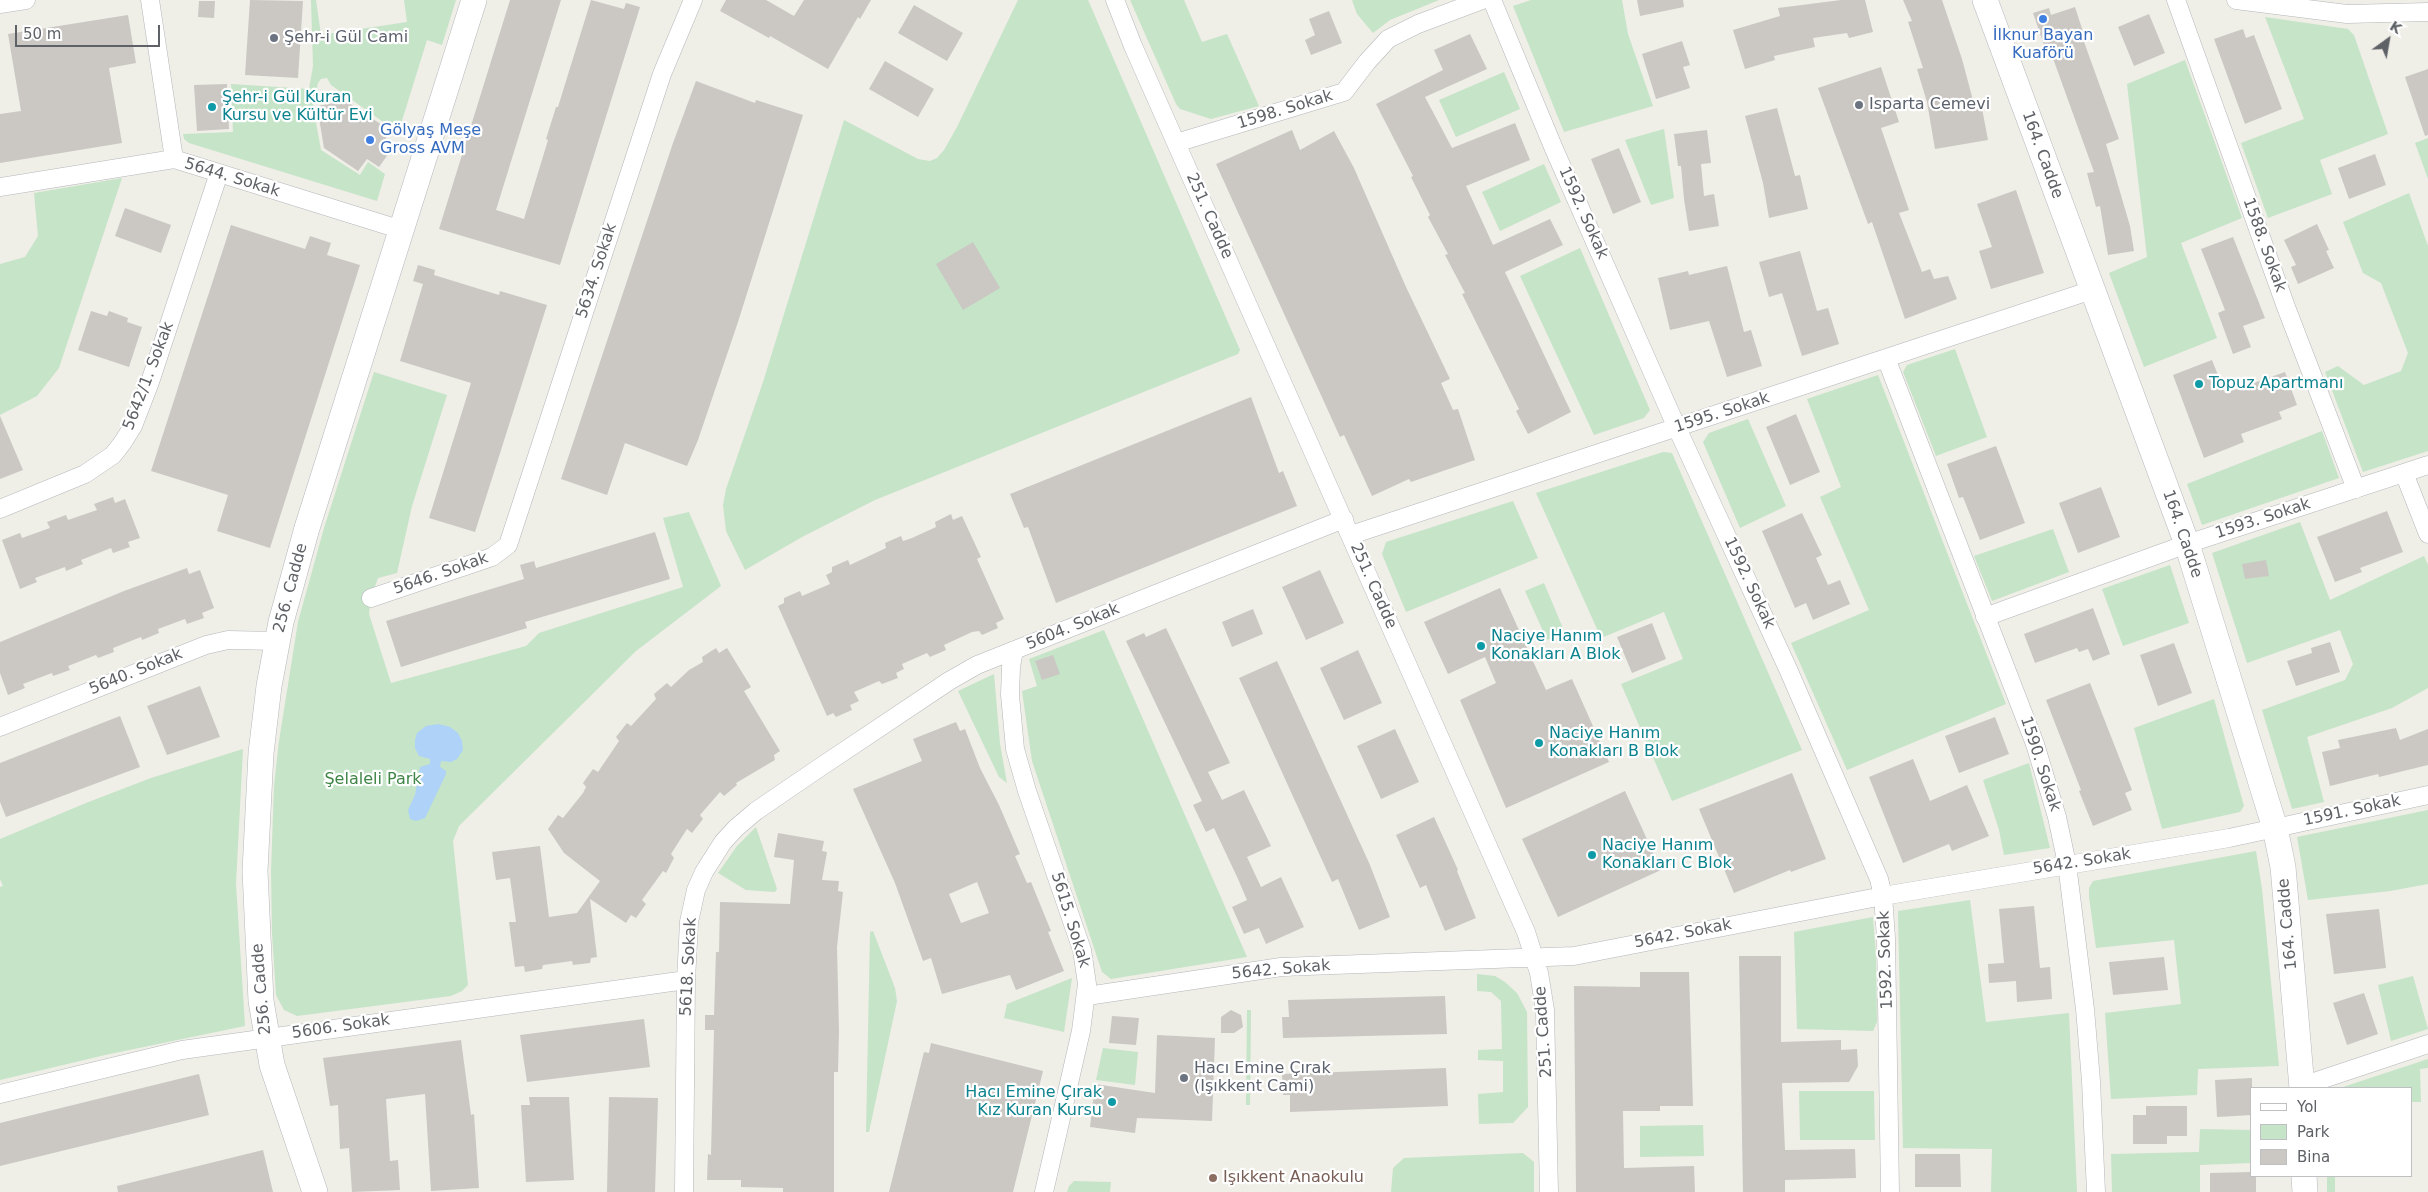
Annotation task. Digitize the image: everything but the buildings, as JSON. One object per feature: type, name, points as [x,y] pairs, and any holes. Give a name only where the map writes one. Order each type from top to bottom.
[{"type":"street","points":[[0,4],[26,0]]},
{"type":"street","points":[[150,0],[174,159]]},
{"type":"street","name":"256. Cadde","points":[[316,1192],[272,1065],[266,1038],[257,933],[255,871],[261,753],[269,686],[277,641],[307,528],[474,0]]},
{"type":"street","name":"5634. Sokak","points":[[508,545],[662,74],[693,0]]},
{"type":"street","name":"251. Cadde","points":[[1115,0],[1176,143],[1516,908],[1535,958],[1545,1010],[1549,1192]]},
{"type":"street","name":"1598. Sokak","points":[[1176,143],[1344,92],[1366,62],[1388,39],[1418,24],[1482,0]]},
{"type":"street","name":"1592. Sokak","points":[[1492,0],[1554,149],[1677,428],[1788,669],[1879,879],[1883,896],[1889,1023],[1890,1192]]},
{"type":"street","name":"164. Cadde","points":[[1984,0],[2187,544],[2275,828],[2285,885],[2302,1087]]},
{"type":"street","name":"1588. Sokak","points":[[2176,0],[2283,297],[2356,489]]},
{"type":"street","points":[[2236,0],[2347,14],[2428,12]]},
{"type":"street","name":"5644. Sokak","points":[[0,188],[174,159],[402,230]]},
{"type":"street","name":"5642/1. Sokak","points":[[0,509],[85,474],[113,455],[123,442],[133,426],[150,382],[219,174]]},
{"type":"street","name":"1595. Sokak","points":[[1351,535],[2092,290]]},
{"type":"street","name":"1590. Sokak","points":[[1886,358],[2045,774],[2067,864],[2085,1010],[2091,1081],[2096,1192]]},
{"type":"street","name":"1593. Sokak","points":[[1985,617],[2187,544],[2428,465]]},
{"type":"street","points":[[2404,473],[2428,534]]},
{"type":"street","name":"5604. Sokak","points":[[819,768],[949,681],[977,665],[1344,518]]},
{"type":"street","name":"5646. Sokak","points":[[371,598],[492,557],[508,545]]},
{"type":"street","name":"5640. Sokak","points":[[0,727],[206,645],[228,640],[277,641]]},
{"type":"street","name":"5615. Sokak","points":[[1014,650],[1011,667],[1010,696],[1016,749],[1027,791],[1082,950],[1086,967],[1087,996],[1077,1050],[1044,1192]]},
{"type":"street","name":"5618. Sokak","points":[[684,1192],[687,942],[692,902],[701,878],[723,842],[756,811],[819,768]]},
{"type":"street","name":"1591. Sokak","points":[[2275,828],[2428,795]]},
{"type":"street","name":"5642. Sokak","points":[[1087,996],[1281,967],[1574,956],[1883,896],[2229,838],[2275,828]]},
{"type":"street","name":"5606. Sokak","points":[[0,1094],[182,1050],[686,980]]},
{"type":"street","points":[[2302,1087],[2428,1044]]},
{"type":"street","points":[[2304,1177],[2305,1192]]},
{"type":"green space","points":[[311,0],[316,0],[321,35],[407,22],[404,0],[456,0],[442,45],[427,40],[400,127],[393,129],[331,85],[327,78],[321,79],[318,83],[313,106],[321,150],[360,175],[368,162],[385,174],[377,201],[189,143],[184,139],[183,134],[233,132],[231,84],[309,89],[313,66]]},
{"type":"green space","points":[[1018,0],[1088,0],[1240,350],[1238,354],[875,500],[802,537],[745,570],[726,531],[723,505],[726,489],[763,382],[844,120],[918,159],[930,161],[937,158],[944,150],[957,127]]},
{"type":"green space","points":[[1130,0],[1184,0],[1202,42],[1227,34],[1259,106],[1211,119],[1180,109],[1176,104]]},
{"type":"green space","points":[[1352,0],[1439,0],[1390,20],[1373,33],[1357,14]]},
{"type":"green space","points":[[1531,0],[1622,0],[1628,34],[1653,106],[1564,132],[1513,6]]},
{"type":"green space","points":[[2265,17],[2348,29],[2354,35],[2388,134],[2320,160],[2332,194],[2268,218],[2241,143],[2304,119]]},
{"type":"green space","points":[[2185,60],[2242,218],[2181,243],[2217,338],[2144,367],[2109,273],[2147,257],[2127,84]]},
{"type":"green space","points":[[1504,72],[1520,109],[1456,137],[1439,100]]},
{"type":"green space","points":[[1664,129],[1674,198],[1651,205],[1625,140]]},
{"type":"green space","points":[[2428,138],[2428,179],[2415,143]]},
{"type":"green space","points":[[1544,164],[1561,202],[1500,231],[1482,192]]},
{"type":"green space","points":[[122,178],[59,368],[37,396],[0,415],[0,264],[25,257],[38,236],[34,193]]},
{"type":"green space","points":[[2409,193],[2428,246],[2428,451],[2363,472],[2325,372],[2338,366],[2364,385],[2401,371],[2408,353],[2381,283],[2363,273],[2343,222]]},
{"type":"green space","points":[[1580,248],[1650,410],[1644,418],[1594,435],[1520,276]]},
{"type":"green space","points":[[1955,349],[1987,437],[1936,456],[1903,372],[1907,365]]},
{"type":"green space","name":"Şelaleli Park","points":[[374,372],[447,395],[412,506],[397,573],[378,578],[371,598],[369,614],[391,683],[526,646],[539,633],[683,587],[663,518],[689,512],[721,586],[636,651],[459,826],[453,841],[468,985],[462,991],[451,996],[297,1016],[284,1010],[276,995],[271,871],[274,786],[279,741],[298,622],[324,528]]},
{"type":"green space","points":[[1878,375],[2006,704],[1847,770],[1791,643],[1869,610],[1820,497],[1841,487],[1807,399]]},
{"type":"green space","points":[[1748,419],[1786,506],[1740,528],[1703,442],[1709,433]]},
{"type":"green space","points":[[2322,431],[2339,478],[2202,525],[2187,484]]},
{"type":"green space","points":[[1663,452],[1672,453],[1802,750],[1672,801],[1621,684],[1683,659],[1664,612],[1601,638],[1536,493]]},
{"type":"green space","points":[[1513,501],[1538,558],[1406,612],[1382,554],[1386,542]]},
{"type":"green space","points":[[2300,522],[2330,600],[2424,556],[2428,565],[2428,688],[2392,708],[2307,737],[2324,802],[2292,809],[2262,710],[2345,680],[2353,664],[2340,630],[2247,663],[2212,553]]},
{"type":"green space","points":[[2053,529],[2069,572],[1992,601],[1974,556]]},
{"type":"green space","points":[[2170,565],[2189,623],[2123,646],[2102,589]]},
{"type":"green space","points":[[1544,583],[1565,633],[1547,640],[1525,591]]},
{"type":"green space","points":[[1104,630],[1247,957],[1111,979],[1102,972],[1032,761],[1022,691],[1037,686],[1029,659]]},
{"type":"green space","points":[[994,674],[1000,744],[1007,783],[999,777],[958,691]]},
{"type":"green space","points":[[2214,699],[2244,806],[2240,812],[2162,829],[2134,728]]},
{"type":"green space","points":[[243,749],[236,884],[245,1026],[105,1055],[0,1080],[0,887],[3,886],[0,879],[0,839],[151,778]]},
{"type":"green space","points":[[2029,763],[2050,848],[2004,855],[1999,830],[1983,780]]},
{"type":"green space","points":[[2428,810],[2428,884],[2390,891],[2308,900],[2297,837]]},
{"type":"green space","points":[[756,827],[777,889],[775,892],[746,890],[718,873],[737,846]]},
{"type":"green space","points":[[2256,851],[2262,889],[2279,1066],[2198,1069],[2197,1095],[2111,1099],[2105,1013],[2181,1004],[2174,940],[2096,948],[2089,897],[2089,888],[2093,881]]},
{"type":"green space","points":[[1970,900],[1986,1022],[2069,1013],[2077,1192],[1991,1192],[1992,1149],[1903,1148],[1898,911]]},
{"type":"green space","points":[[1873,917],[1876,955],[1877,1022],[1873,1031],[1797,1029],[1794,932]]},
{"type":"green space","points":[[873,931],[895,988],[897,1001],[869,1132],[866,1132],[870,932]]},
{"type":"green space","points":[[1477,974],[1495,976],[1505,982],[1517,993],[1527,1012],[1528,1107],[1513,1123],[1479,1124],[1478,1094],[1503,1092],[1503,1061],[1478,1060],[1478,1050],[1502,1049],[1501,1001],[1491,992],[1477,991]]},
{"type":"green space","points":[[2413,976],[2428,1029],[2391,1041],[2378,985]]},
{"type":"green space","points":[[1072,978],[1064,1032],[1004,1018],[1007,1004]]},
{"type":"green space","points":[[1247,1010],[1251,1010],[1250,1105],[1246,1105]]},
{"type":"green space","points":[[1103,1048],[1138,1052],[1135,1085],[1096,1080]]},
{"type":"green space","points":[[2428,1059],[2428,1068],[2420,1069],[2421,1102],[2413,1102],[2413,1087],[2343,1087]]},
{"type":"green space","points":[[1799,1091],[1874,1091],[1875,1140],[1800,1140]]},
{"type":"green space","points":[[1703,1125],[1704,1156],[1640,1157],[1640,1126]]},
{"type":"green space","points":[[2200,1129],[2250,1130],[2250,1163],[2200,1165],[2200,1192],[2112,1192],[2111,1154],[2199,1152]]},
{"type":"green space","points":[[1523,1153],[1534,1162],[1534,1192],[1391,1192],[1393,1168],[1404,1158]]},
{"type":"green space","points":[[2327,1177],[2335,1177],[2335,1192],[2327,1192]]},
{"type":"green space","points":[[1074,1181],[1111,1182],[1110,1192],[1067,1192],[1069,1186]]},
{"type":"water","points":[[438,724],[450,727],[458,733],[462,741],[463,750],[457,759],[451,762],[441,761],[440,767],[446,771],[446,774],[425,818],[416,821],[410,819],[408,810],[415,795],[420,767],[430,764],[430,759],[419,756],[415,748],[415,740],[417,733],[426,726]]},
{"type":"place","name":"İlknur Bayan Kuaförü","points":[[2043,19]]},
{"type":"place","name":"Şehr-i Gül Cami","points":[[274,38]]},
{"type":"place","name":"Isparta Cemevi","points":[[1859,105]]},
{"type":"place","name":"Şehr-i Gül Kuran Kursu ve Kültür Evi","points":[[212,107]]},
{"type":"place","name":"Gölyaş Meşe Gross AVM","points":[[370,140]]},
{"type":"place","name":"Topuz Apartmanı","points":[[2199,384]]},
{"type":"place","name":"Naciye Hanım Konakları A Blok","points":[[1481,646]]},
{"type":"place","name":"Naciye Hanım Konakları B Blok","points":[[1539,743]]},
{"type":"place","name":"Naciye Hanım Konakları C Blok","points":[[1592,855]]},
{"type":"place","name":"Hacı Emine Çırak (Işıkkent Cami)","points":[[1184,1078]]},
{"type":"place","name":"Hacı Emine Çırak Kız Kuran Kursu","points":[[1112,1102]]},
{"type":"place","name":"Işıkkent Anaokulu","points":[[1213,1178]]}]
